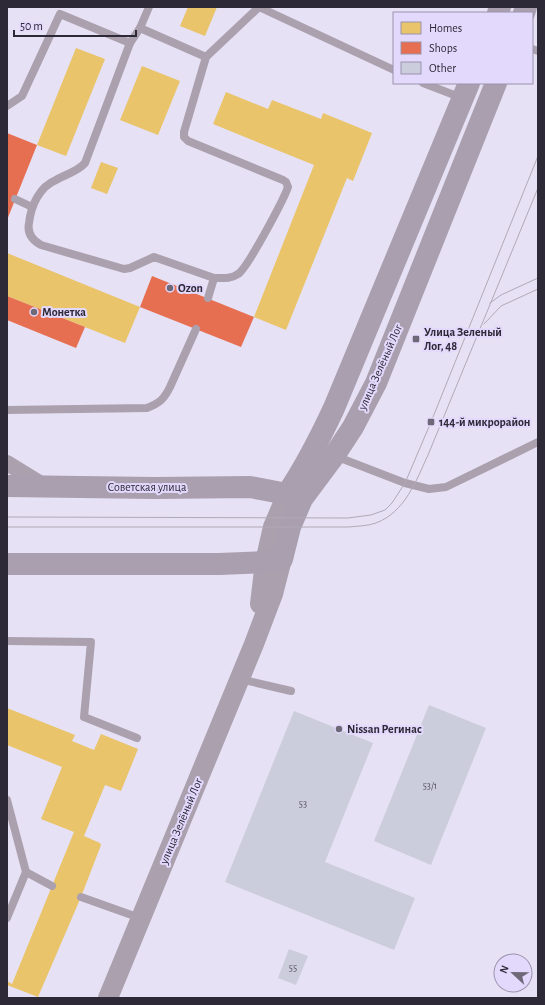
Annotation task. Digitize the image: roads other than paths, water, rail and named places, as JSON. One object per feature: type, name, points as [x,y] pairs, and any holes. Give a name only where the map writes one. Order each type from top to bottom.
[{"type":"main road","name":"улица Зелёный Лог","points":[[294,496],[334,456],[353,427],[376,383],[496,84]]},
{"type":"main road","name":"улица Зелёный Лог","points":[[273,561],[290,527],[294,496],[304,469],[320,440],[334,408],[466,91]]},
{"type":"main road","name":"Советская улица","points":[[7,486],[155,488],[250,487],[294,496]]},
{"type":"main road","points":[[8,564],[219,564],[273,561]]},
{"type":"street","points":[[7,463],[46,486]]},
{"type":"street","name":"улица Зелёный Лог","points":[[110,998],[140,918],[254,644],[273,561]]},
{"type":"lane","points":[[149,7],[140,28],[130,43],[85,163],[78,170],[54,180],[42,191],[32,207],[28,231],[35,242],[41,245],[126,269],[150,258],[156,258],[214,278],[228,279],[240,273],[249,262],[288,187],[286,182],[283,180],[188,141],[184,138],[184,132],[206,57],[259,7],[393,70]]},
{"type":"lane","points":[[7,106],[22,96],[60,14],[130,43]]},
{"type":"lane","points":[[140,28],[206,57]]},
{"type":"lane","points":[[428,84],[466,91]]},
{"type":"lane","points":[[15,200],[32,207]]},
{"type":"lane","points":[[208,298],[214,278]]},
{"type":"lane","points":[[7,410],[147,408],[158,404],[170,387],[196,329]]},
{"type":"lane","points":[[334,456],[405,483],[429,489],[446,487],[538,442]]},
{"type":"lane","points":[[7,641],[91,642],[84,717],[137,738]]},
{"type":"lane","points":[[240,679],[291,691]]},
{"type":"lane","points":[[7,800],[26,872],[7,918]]},
{"type":"lane","points":[[26,872],[52,886]]},
{"type":"lane","points":[[81,897],[140,918]]},
{"type":"tram line","points":[[7,517],[348,518],[371,515],[385,510],[392,503],[405,483],[538,156]]},
{"type":"tram line","points":[[7,527],[349,527],[373,524],[386,518],[402,504],[419,475],[538,188]]},
{"type":"tram line","points":[[490,303],[501,295],[538,278]]},
{"type":"tram line","points":[[484,324],[501,306],[538,289]]},
{"type":"place","name":"Ozon","points":[[170,288]]},
{"type":"place","name":"Монетка","points":[[34,312]]},
{"type":"place","name":"Улица Зеленый Лог, 48","points":[[416,339]]},
{"type":"place","name":"144-й микрорайон","points":[[431,422]]},
{"type":"place","name":"Nissan Регинас","points":[[339,729]]}]
